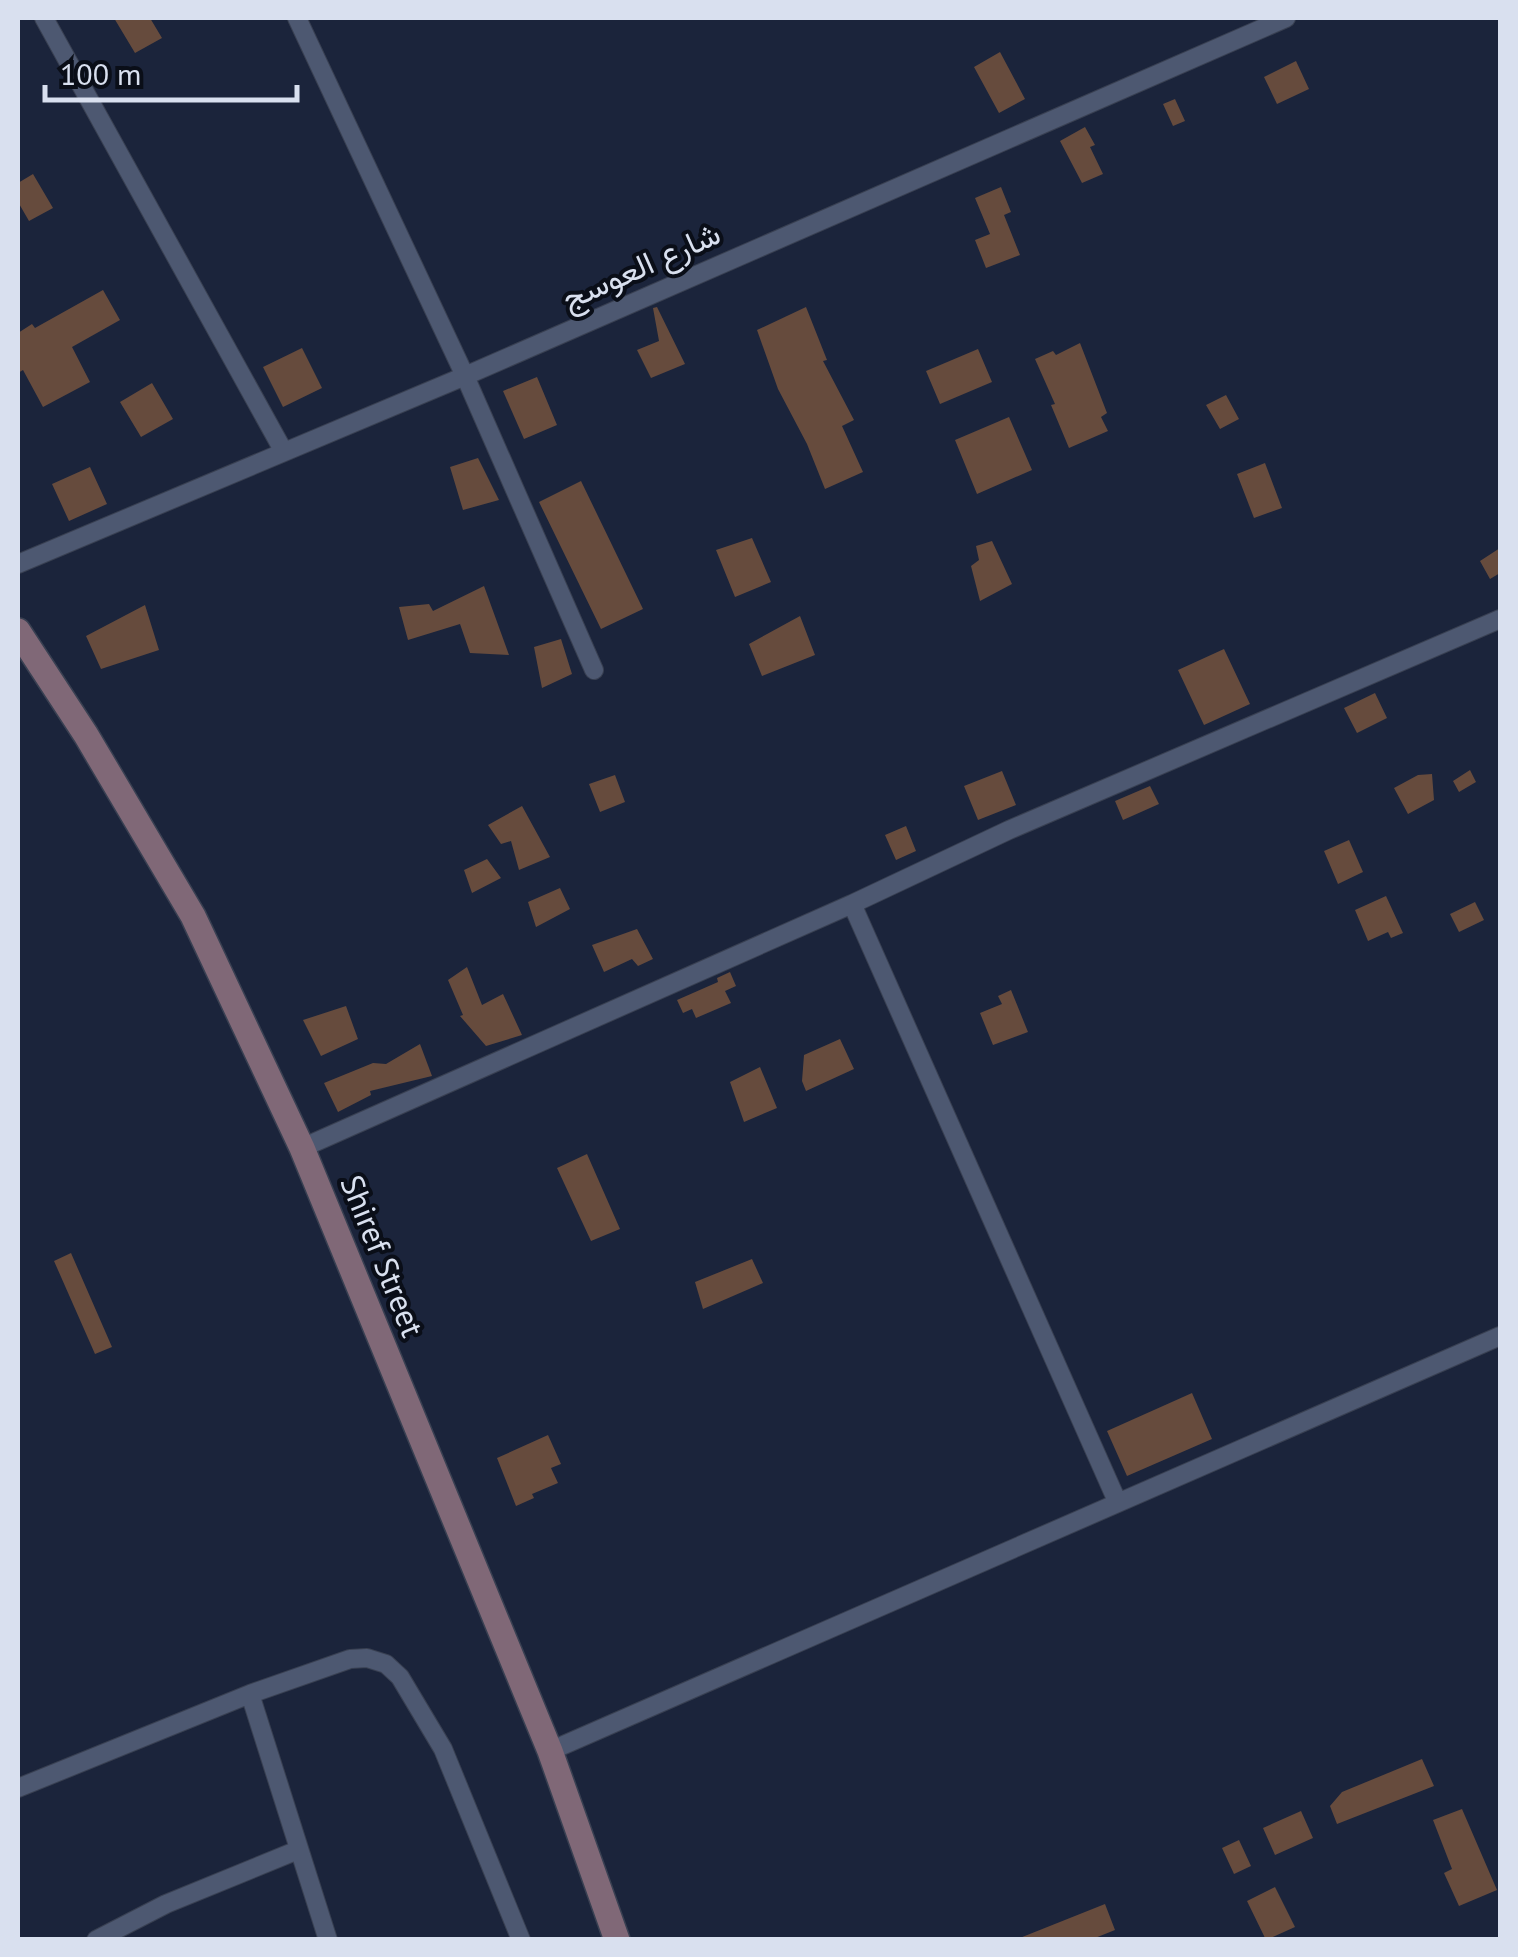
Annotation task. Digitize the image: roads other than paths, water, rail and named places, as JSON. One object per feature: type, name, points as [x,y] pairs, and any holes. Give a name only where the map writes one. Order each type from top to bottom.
[{"type":"main road","name":"Shiref Street","points":[[18,631],[86,735],[193,916],[302,1148],[550,1751],[617,1940]]},
{"type":"street","points":[[44,18],[284,452]]},
{"type":"street","points":[[296,18],[465,376],[594,670]]},
{"type":"street","name":"شارع العوسج","points":[[18,564],[465,376],[1242,26],[1286,18]]},
{"type":"street","points":[[302,1148],[852,904],[1009,830],[1500,618]]},
{"type":"street","points":[[852,904],[1117,1501]]},
{"type":"street","points":[[550,1751],[1500,1336]]},
{"type":"street","points":[[18,1788],[250,1694],[350,1659],[368,1658],[386,1664],[400,1678],[443,1749],[520,1940]]},
{"type":"street","points":[[250,1694],[328,1940]]},
{"type":"street","points":[[96,1940],[166,1904],[298,1850]]}]
